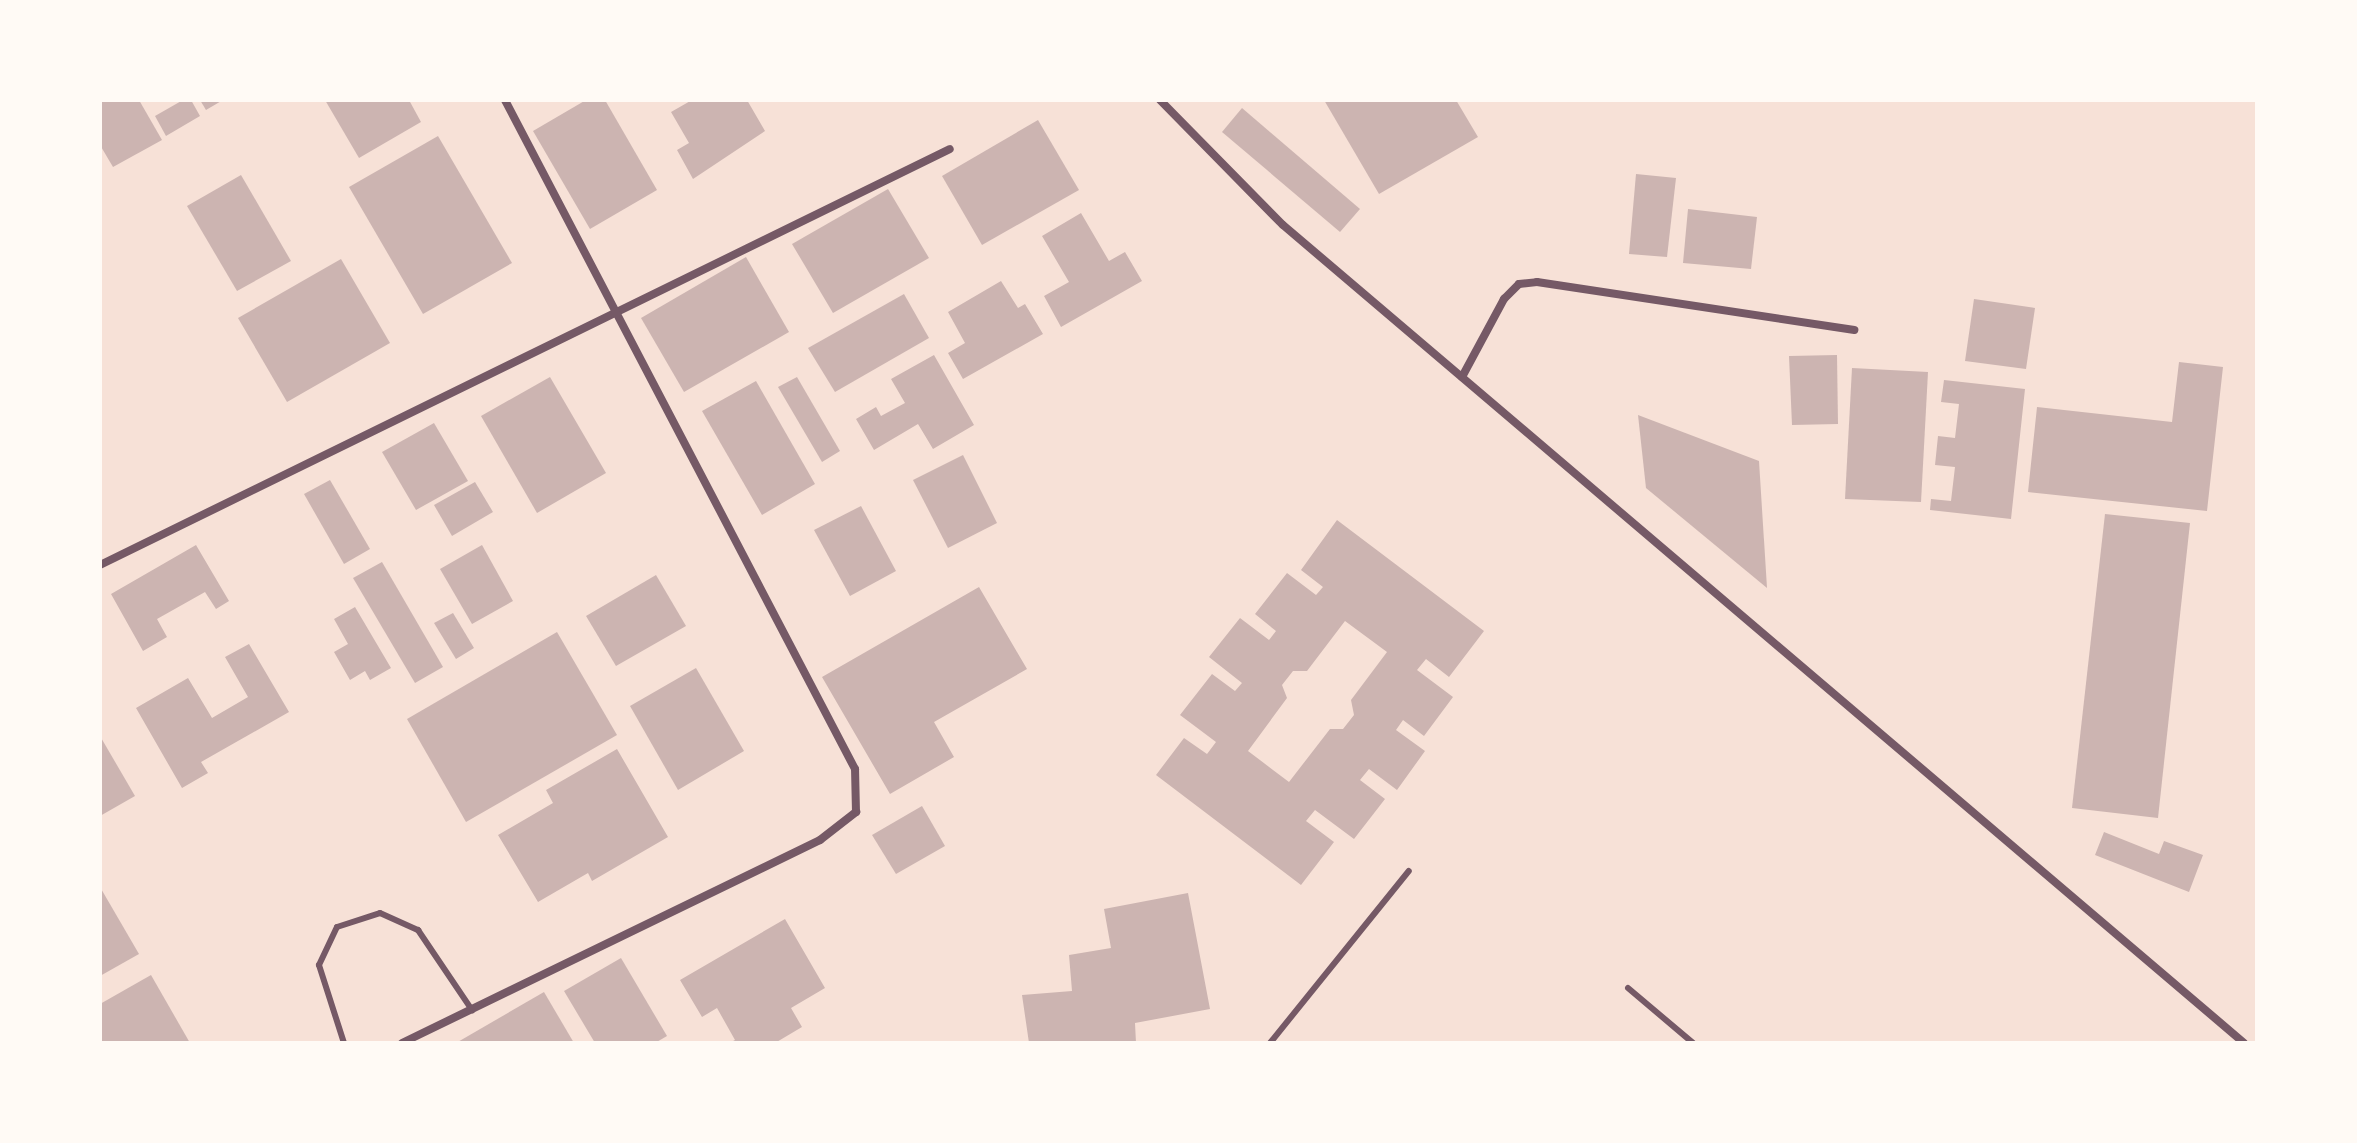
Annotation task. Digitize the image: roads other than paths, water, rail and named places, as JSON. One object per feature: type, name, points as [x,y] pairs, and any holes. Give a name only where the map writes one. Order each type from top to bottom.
[{"type":"street","points":[[402,1043],[820,840],[856,812],[855,769],[505,100]]},
{"type":"street","points":[[1160,100],[1283,225],[2244,1043]]},
{"type":"street","points":[[100,565],[950,149]]},
{"type":"street","points":[[1462,377],[1504,299],[1519,284],[1537,282],[1854,330]]},
{"type":"lane","points":[[1270,1043],[1409,871]]},
{"type":"lane","points":[[344,1043],[319,965],[337,927],[380,913],[418,930],[472,1010]]},
{"type":"lane","points":[[1628,988],[1693,1043]]}]
